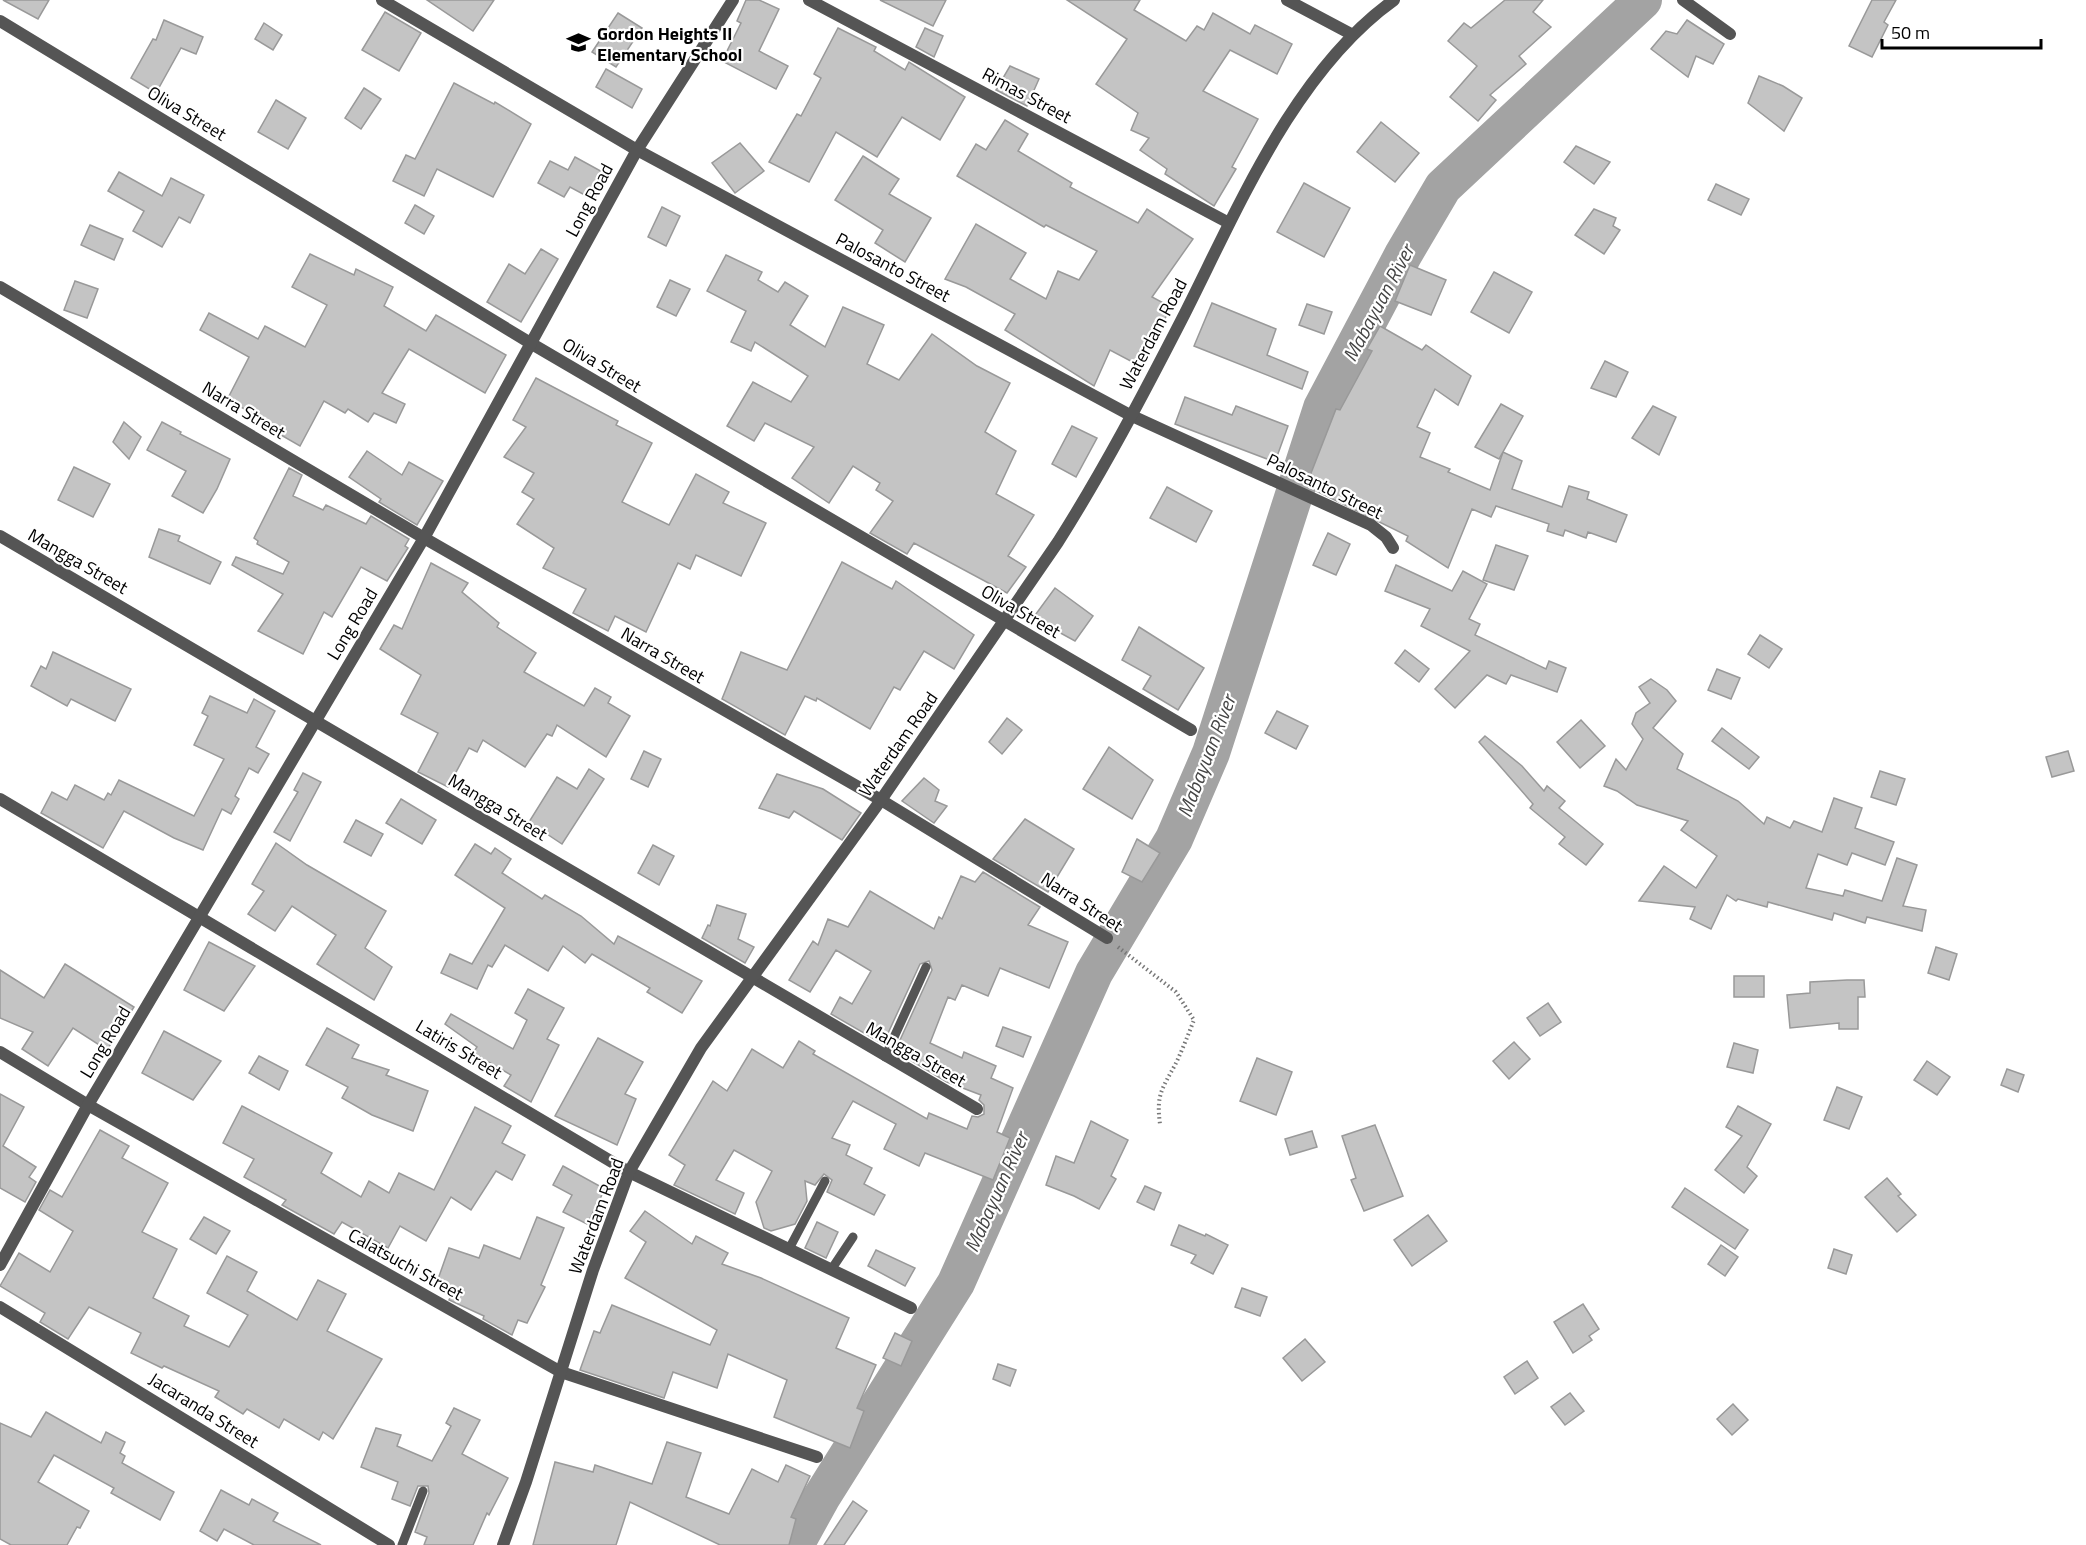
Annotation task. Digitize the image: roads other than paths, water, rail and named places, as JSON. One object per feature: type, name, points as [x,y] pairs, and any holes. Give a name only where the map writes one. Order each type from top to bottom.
[{"type":"street","name":"Palosanto Street","points":[[382,0],[637,150],[1130,415],[1371,525],[1386,537],[1393,548]]},
{"type":"street","name":"Long Road","points":[[0,1265],[88,1105],[424,538],[637,150],[733,0]]},
{"type":"street","name":"Rimas Street","points":[[809,0],[1229,223]]},
{"type":"street","points":[[1287,0],[1353,35]]},
{"type":"street","name":"Waterdam Road","points":[[503,1545],[593,1270],[629,1172],[701,1048],[880,800],[1005,621],[1079,508],[1182,320],[1261,163],[1311,86],[1353,35],[1394,0]]},
{"type":"street","points":[[1683,0],[1730,34]]},
{"type":"street","name":"Oliva Street","points":[[0,21],[532,344],[1191,730]]},
{"type":"street","name":"Narra Street","points":[[0,287],[424,538],[880,800],[1107,938]]},
{"type":"street","name":"Mangga Street","points":[[0,536],[752,977],[885,1058],[977,1109]]},
{"type":"street","name":"Latiris Street","points":[[0,799],[201,915],[629,1172],[911,1308]]},
{"type":"street","name":"Calatsuchi Street","points":[[0,1052],[88,1105],[561,1372],[817,1457]]},
{"type":"street","name":"Jacaranda Street","points":[[0,1306],[389,1545]]},
{"type":"lane","points":[[885,1058],[926,967]]},
{"type":"lane","points":[[789,1249],[825,1181]]},
{"type":"lane","points":[[831,1270],[853,1237]]},
{"type":"lane","points":[[402,1545],[423,1491]]},
{"type":"waterway","name":"Mabayuan River","points":[[795,1545],[821,1498],[956,1283],[1094,973],[1174,839],[1211,753],[1322,408],[1403,255],[1443,187],[1643,0]]},
{"type":"place","name":"Gordon Heights II Elementary School","points":[[579,43]]}]
